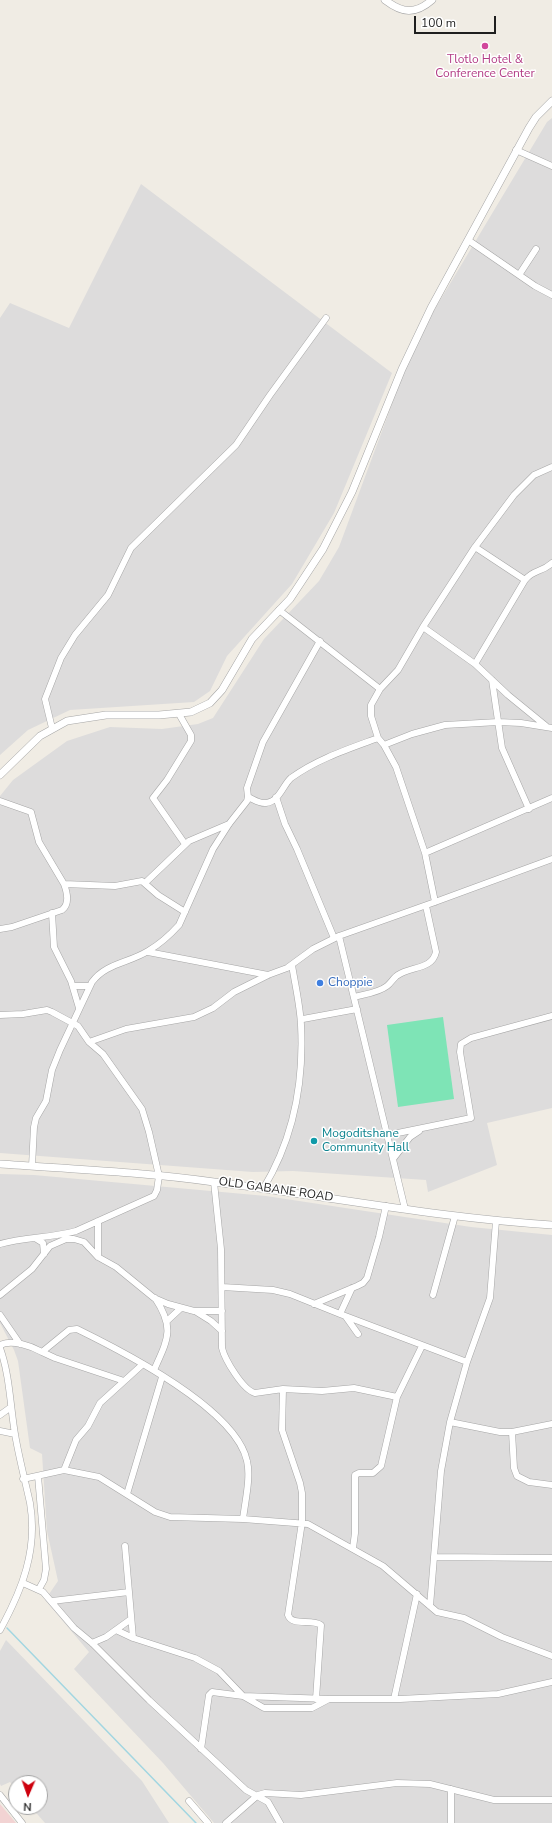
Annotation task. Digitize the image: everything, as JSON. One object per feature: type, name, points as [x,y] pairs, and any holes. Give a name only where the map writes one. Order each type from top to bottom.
[{"type":"street","points":[[385,0],[403,11],[413,10],[432,0]]},
{"type":"street","points":[[0,775],[40,736],[52,728],[78,718],[106,715],[179,714],[202,708],[222,690],[252,640],[299,588],[341,515],[405,362],[431,308],[516,150],[536,117],[552,101]]},
{"type":"street","points":[[516,150],[552,166]]},
{"type":"street","points":[[468,240],[519,275],[552,295]]},
{"type":"street","points":[[519,275],[536,249]]},
{"type":"street","points":[[52,728],[45,699],[61,658],[75,635],[108,595],[131,548],[236,444],[326,318]]},
{"type":"street","points":[[436,902],[425,853],[396,766],[384,745],[378,738],[371,716],[371,705],[380,689],[398,670],[423,627],[476,547],[519,490],[534,475],[552,467]]},
{"type":"street","points":[[476,547],[525,580]]},
{"type":"street","points":[[475,664],[530,573],[545,569],[552,563]]},
{"type":"street","points":[[279,610],[380,689]]},
{"type":"street","points":[[423,627],[475,664],[508,695],[550,728]]},
{"type":"street","points":[[32,1166],[34,1127],[36,1118],[46,1101],[52,1070],[60,1050],[90,986],[97,976],[110,967],[148,952],[171,934],[179,925],[207,862],[229,824],[248,797],[247,788],[263,742],[320,641]]},
{"type":"street","points":[[492,680],[504,756],[529,809]]},
{"type":"street","points":[[179,714],[191,735],[191,741],[167,780],[153,798],[185,844]]},
{"type":"street","points":[[384,745],[412,734],[446,725],[498,722],[521,723],[550,728]]},
{"type":"street","points":[[248,797],[266,803],[276,797],[288,781],[302,772],[336,753],[378,738]]},
{"type":"street","points":[[276,797],[285,824],[298,849],[336,937],[354,996],[405,1209]]},
{"type":"street","points":[[425,853],[552,798]]},
{"type":"street","points":[[0,801],[31,812],[39,842],[64,884],[66,891],[66,907],[12,927],[0,929]]},
{"type":"street","points":[[145,883],[185,844],[194,838],[229,824]]},
{"type":"street","points":[[89,1042],[126,1029],[194,1017],[213,1008],[234,992],[268,975],[282,970],[313,949],[336,937],[426,906],[552,859]]},
{"type":"street","points":[[64,884],[115,886],[137,881],[145,883],[158,895],[185,912]]},
{"type":"street","points":[[354,996],[379,991],[387,986],[398,975],[430,963],[435,958],[436,952],[426,906]]},
{"type":"street","points":[[52,913],[54,947],[72,986],[79,1008]]},
{"type":"street","points":[[148,952],[268,975]]},
{"type":"street","points":[[264,1189],[280,1159],[295,1114],[300,1075],[301,1025],[292,964]]},
{"type":"street","points":[[72,986],[90,986]]},
{"type":"street","points":[[303,1019],[357,1009]]},
{"type":"street","points":[[0,1015],[23,1014],[47,1010],[78,1026],[89,1042],[103,1054],[142,1109],[159,1176],[157,1190],[154,1196],[56,1242],[27,1274],[0,1295]]},
{"type":"street","points":[[388,1135],[471,1118],[460,1052],[461,1044],[471,1038],[552,1016]]},
{"type":"street","points":[[393,1159],[410,1137],[424,1128]]},
{"type":"street","name":"OLD GABANE ROAD","points":[[0,1164],[78,1168],[214,1182],[455,1216],[552,1225]]},
{"type":"street","points":[[214,1182],[222,1287],[222,1348],[225,1356],[248,1390],[255,1392],[283,1389],[322,1391],[354,1388],[398,1397]]},
{"type":"street","points":[[314,1304],[363,1283],[379,1237],[386,1206]]},
{"type":"street","points":[[433,1295],[455,1216]]},
{"type":"street","points":[[98,1221],[98,1257]]},
{"type":"street","points":[[430,1606],[440,1482],[450,1422],[467,1362],[490,1298],[496,1221]]},
{"type":"street","points":[[0,1244],[35,1238],[65,1237],[84,1242],[98,1257],[116,1267],[154,1298],[164,1312],[167,1321],[165,1346],[154,1370]]},
{"type":"street","points":[[35,1238],[43,1243],[44,1254]]},
{"type":"street","points":[[222,1287],[273,1290],[290,1294],[346,1317],[467,1362]]},
{"type":"street","points":[[340,1314],[352,1288]]},
{"type":"street","points":[[154,1298],[194,1311],[222,1310]]},
{"type":"street","points":[[167,1321],[181,1308]]},
{"type":"street","points":[[194,1311],[211,1321],[222,1331]]},
{"type":"street","points":[[0,1315],[20,1344]]},
{"type":"street","points":[[346,1317],[358,1334]]},
{"type":"street","points":[[42,1352],[73,1328],[154,1370],[196,1400],[231,1432],[242,1450],[248,1466],[243,1519]]},
{"type":"street","points":[[0,1630],[23,1583],[32,1544],[30,1504],[23,1479],[15,1434],[7,1368],[0,1346],[6,1343],[34,1347],[55,1358],[124,1381]]},
{"type":"street","points":[[353,1548],[355,1533],[355,1475],[359,1473],[373,1473],[381,1466],[398,1397],[422,1346]]},
{"type":"street","points":[[64,1470],[76,1440],[88,1426],[100,1403],[143,1364]]},
{"type":"street","points":[[127,1494],[162,1377]]},
{"type":"street","points":[[283,1389],[282,1430],[302,1488],[302,1522],[288,1615],[289,1618],[294,1621],[316,1623],[321,1625],[316,1699]]},
{"type":"street","points":[[0,1415],[11,1407]]},
{"type":"street","points":[[450,1422],[492,1431],[512,1432],[552,1424]]},
{"type":"street","points":[[0,1431],[15,1434]]},
{"type":"street","points":[[512,1432],[514,1468],[517,1476],[525,1481],[552,1485]]},
{"type":"street","points":[[23,1479],[64,1470],[99,1477],[155,1512],[170,1517],[302,1522],[312,1525],[384,1566],[437,1612],[464,1618],[502,1637],[552,1656]]},
{"type":"street","points":[[38,1476],[46,1569],[44,1580],[38,1589]]},
{"type":"street","points":[[30,1504],[40,1504]]},
{"type":"street","points":[[125,1546],[133,1638]]},
{"type":"street","points":[[434,1557],[552,1558]]},
{"type":"street","points":[[23,1583],[38,1589],[52,1600],[74,1628],[92,1643],[201,1749],[246,1790],[268,1802],[280,1823]]},
{"type":"street","points":[[52,1600],[129,1592]]},
{"type":"street","points":[[394,1699],[417,1594]]},
{"type":"street","points":[[92,1643],[102,1640],[131,1619]]},
{"type":"street","points":[[116,1630],[133,1638],[195,1658],[219,1671],[243,1696],[267,1709],[312,1708],[329,1699]]},
{"type":"street","points":[[201,1749],[210,1693],[214,1692],[243,1696],[316,1699],[394,1699],[502,1693],[552,1682]]},
{"type":"street","points":[[226,1823],[258,1796],[269,1793],[301,1794],[317,1791],[409,1782],[430,1784],[494,1800],[552,1800]]},
{"type":"street","points":[[451,1823],[452,1789]]},
{"type":"street","points":[[0,1795],[22,1823]]},
{"type":"street","points":[[189,1801],[208,1823]]},
{"type":"shaded area","points":[[552,118],[552,1108],[487,1123],[497,1165],[428,1192],[426,1180],[293,1171],[253,1172],[0,1153],[0,796],[13,780],[67,741],[110,727],[162,729],[198,724],[213,718],[264,639],[319,581],[339,547],[415,342],[547,122]]},
{"type":"shaded area","points":[[141,184],[392,373],[334,513],[292,584],[227,656],[210,691],[194,702],[70,710],[28,730],[0,755],[0,318],[10,303],[69,328]]},
{"type":"shaded area","points":[[0,1174],[34,1175],[266,1196],[471,1227],[552,1235],[552,1823],[214,1823],[163,1763],[74,1669],[89,1652],[45,1600],[58,1581],[47,1531],[42,1454],[30,1448],[18,1361],[0,1323]]},
{"type":"shaded area","points":[[6,1640],[142,1781],[169,1823],[45,1823],[38,1815],[48,1815],[48,1775],[8,1775],[8,1783],[1,1786],[0,1651]]},
{"type":"shaded area","points":[[0,1804],[16,1823],[0,1823]]},
{"type":"green space","points":[[443,1017],[454,1099],[398,1107],[387,1025]]},
{"type":"waterway","points":[[7,1628],[196,1823]]},
{"type":"place","name":"Tlotlo Hotel & Conference Center","points":[[485,46]]},
{"type":"place","name":"Choppie","points":[[320,983]]},
{"type":"place","name":"Mogoditshane Community Hall","points":[[314,1141]]}]
